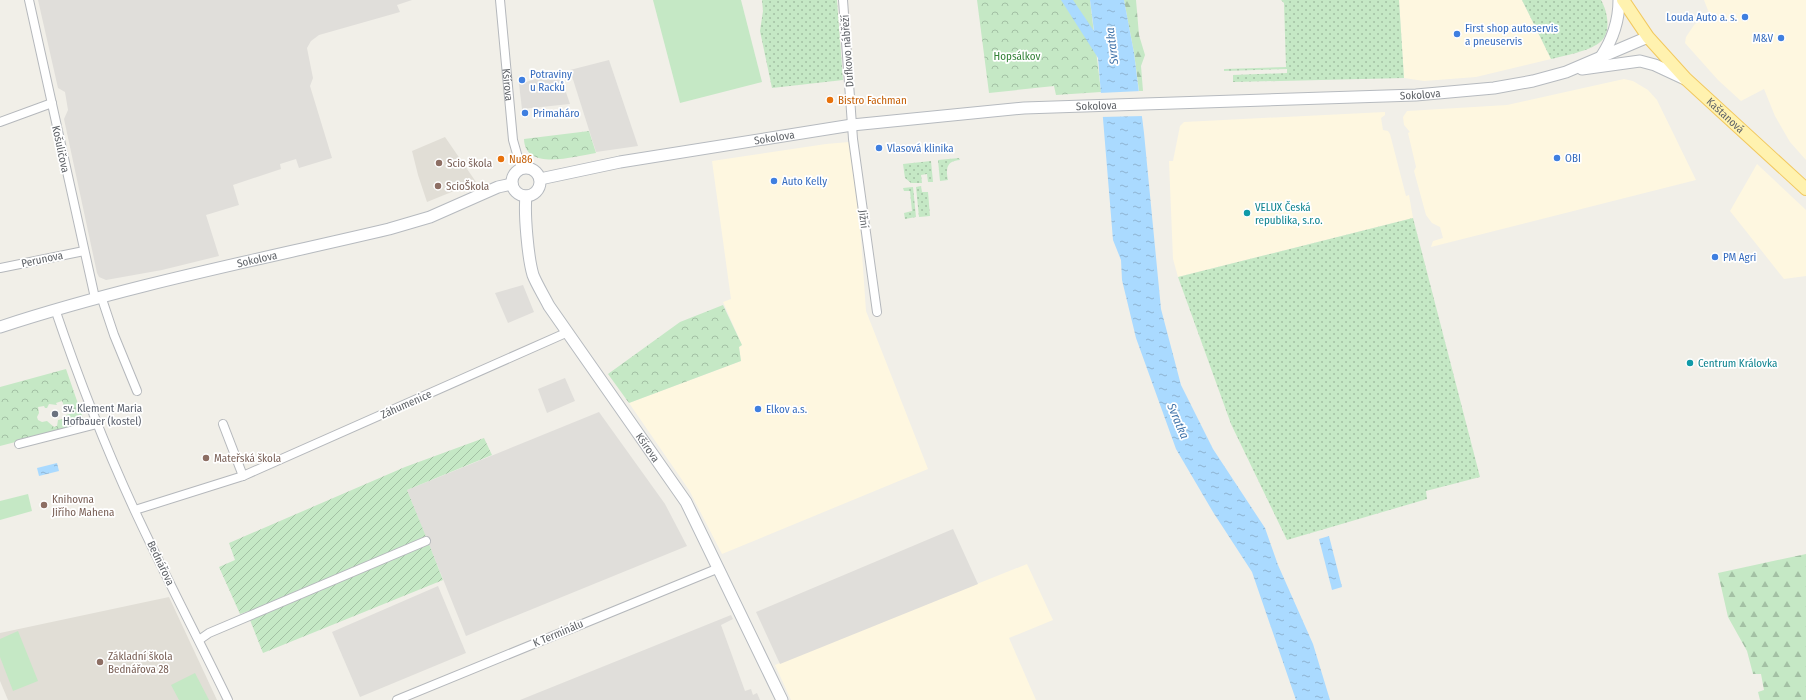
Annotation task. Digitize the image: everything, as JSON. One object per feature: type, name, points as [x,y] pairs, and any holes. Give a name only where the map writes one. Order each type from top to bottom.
[{"type":"main road","name":"Kaštanová","points":[[1623,0],[1648,37],[1686,79],[1806,189]]},
{"type":"street","name":"Košuličova","points":[[29,0],[84,251],[98,297]]},
{"type":"street","name":"Kšírova","points":[[500,0],[513,140],[521,168]]},
{"type":"street","name":"Dufkovo nábřeží","points":[[843,0],[852,125]]},
{"type":"street","points":[[1600,58],[1611,42],[1615,31],[1619,0]]},
{"type":"street","name":"Sokolova","points":[[540,179],[620,162],[852,125],[1024,108],[1416,95],[1494,88],[1533,81],[1566,72],[1648,37]]},
{"type":"street","points":[[1566,72],[1640,61],[1655,65],[1686,79]]},
{"type":"street","points":[[0,122],[52,103]]},
{"type":"street","name":"Jižní","points":[[852,125],[877,312]]},
{"type":"street","points":[[521,168],[534,170],[540,179],[538,189],[535,193],[526,196],[515,192],[512,184],[515,173],[521,168]]},
{"type":"street","name":"Sokolova","points":[[0,327],[55,309],[169,279],[390,229],[442,212],[498,187],[512,184]]},
{"type":"street","name":"Kšírova","points":[[526,196],[525,206],[527,236],[533,275],[549,306],[611,392],[641,440],[683,497],[719,568],[782,700]]},
{"type":"street","name":"Perunova","points":[[0,268],[84,251]]},
{"type":"street","points":[[98,297],[137,391]]},
{"type":"street","name":"Bednářova","points":[[55,309],[78,376],[97,424],[135,510],[228,700]]},
{"type":"street","name":"Záhumenice","points":[[135,510],[243,476],[568,332]]},
{"type":"street","points":[[18,444],[97,424]]},
{"type":"street","points":[[223,424],[243,476]]},
{"type":"street","points":[[199,640],[209,633],[426,541]]},
{"type":"street","name":"K Terminálu","points":[[397,700],[719,568]]},
{"type":"shaded area","points":[[38,0],[412,0],[397,5],[400,12],[319,35],[311,41],[307,48],[313,78],[310,86],[332,158],[299,168],[296,159],[280,164],[281,169],[233,185],[239,205],[206,215],[219,256],[162,270],[106,280],[99,277],[97,273],[64,119],[68,110],[65,92],[58,88]]},
{"type":"shaded area","points":[[1399,0],[1522,0],[1551,59],[1476,77],[1424,81],[1404,78]]},
{"type":"shaded area","points":[[1704,0],[1806,0],[1806,160],[1790,142],[1775,116],[1764,89],[1741,101],[1718,80],[1685,43],[1686,37],[1694,25],[1709,13]]},
{"type":"shaded area","points":[[609,60],[638,146],[596,152],[570,70]]},
{"type":"shaded area","points":[[559,72],[570,104],[522,109],[519,84]]},
{"type":"shaded area","points":[[1624,79],[1633,81],[1648,90],[1657,100],[1696,180],[1431,247],[1433,241],[1443,238],[1440,227],[1432,223],[1426,215],[1414,171],[1416,167],[1408,133],[1410,132],[1404,125],[1403,117],[1407,111],[1507,105]]},
{"type":"shaded area","points":[[1385,112],[1385,115],[1381,118],[1383,130],[1388,131],[1390,134],[1406,196],[1409,195],[1413,218],[1178,277],[1173,259],[1169,161],[1173,161],[1180,126],[1184,122]]},
{"type":"shaded area","name":"Scio škola","points":[[445,137],[476,182],[427,202],[412,151]]},
{"type":"shaded area","points":[[849,142],[860,224],[866,311],[928,469],[722,554],[689,490],[629,403],[741,361],[739,347],[742,345],[723,302],[731,299],[712,161]]},
{"type":"shaded area","points":[[1757,164],[1806,210],[1806,276],[1784,279],[1730,211]]},
{"type":"shaded area","points":[[523,285],[534,312],[508,323],[495,293]]},
{"type":"shaded area","points":[[565,378],[575,401],[547,413],[538,389]]},
{"type":"shaded area","points":[[599,412],[665,504],[687,546],[466,636],[407,490]]},
{"type":"shaded area","points":[[953,529],[978,584],[780,664],[756,612]]},
{"type":"shaded area","points":[[1027,564],[1053,620],[1009,638],[1036,700],[791,700],[775,665]]},
{"type":"shaded area","points":[[438,586],[466,653],[360,697],[332,632]]},
{"type":"shaded area","name":"Základní škola Bednářova 28","points":[[169,597],[217,700],[8,700],[0,681],[0,633]]},
{"type":"shaded area","points":[[731,615],[733,619],[721,625],[745,691],[751,689],[753,695],[757,693],[760,700],[520,700]]},
{"type":"green space","points":[[653,0],[741,0],[762,82],[680,103]]},
{"type":"green space","points":[[762,0],[837,0],[843,80],[772,88],[760,31],[763,11]]},
{"type":"green space","name":"Hopsálkov","points":[[977,0],[1090,0],[1101,92],[1056,95],[1054,86],[989,93]]},
{"type":"green space","points":[[1124,0],[1136,0],[1139,35],[1145,55],[1141,66],[1143,91],[1139,91],[1134,53]]},
{"type":"green space","points":[[1281,0],[1399,0],[1404,78],[1233,82],[1233,75],[1287,73],[1287,69],[1224,71],[1224,69],[1286,67],[1284,3]]},
{"type":"green space","points":[[1522,0],[1601,0],[1608,23],[1606,34],[1595,46],[1576,53],[1551,59]]},
{"type":"green space","points":[[589,131],[596,153],[564,159],[552,160],[533,156],[527,149],[524,139]]},
{"type":"green space","points":[[959,158],[960,160],[952,162],[948,166],[948,180],[940,181],[938,160]]},
{"type":"green space","points":[[931,161],[933,182],[928,182],[927,174],[921,175],[922,183],[911,183],[905,178],[903,164]]},
{"type":"green space","points":[[921,186],[922,192],[928,192],[930,216],[919,217],[916,187]]},
{"type":"green space","points":[[913,187],[916,217],[905,219],[904,213],[912,211],[910,191],[904,191],[903,188]]},
{"type":"green space","points":[[1413,218],[1480,477],[1426,491],[1427,499],[1287,540],[1231,424],[1178,277]]},
{"type":"green space","points":[[723,305],[742,345],[739,347],[741,361],[629,403],[608,374],[680,322]]},
{"type":"green space","points":[[66,369],[85,424],[0,446],[0,387]],"holes":[[[62,401],[65,408],[72,407],[73,413],[66,415],[67,418],[58,420],[57,426],[54,427],[47,421],[42,422],[38,420],[38,407],[44,406],[47,408],[49,404],[57,405],[56,403]]]},
{"type":"green space","points":[[484,438],[492,455],[407,490],[427,539],[278,601],[240,614],[219,567],[235,560],[229,543],[405,467]]},
{"type":"green space","points":[[28,494],[32,511],[0,520],[0,501]]},
{"type":"green space","points":[[429,544],[443,580],[263,653],[250,620]]},
{"type":"green space","points":[[1806,554],[1806,700],[1760,700],[1758,692],[1764,690],[1761,674],[1753,674],[1747,651],[1728,617],[1718,573]]},
{"type":"green space","points":[[18,631],[38,681],[13,691],[0,657],[0,639]]},
{"type":"green space","points":[[195,673],[209,700],[179,700],[171,685]]},
{"type":"water","name":"Svratka","points":[[1061,0],[1073,0],[1094,31],[1090,0],[1124,0],[1134,53],[1144,133],[1161,309],[1181,385],[1213,449],[1265,528],[1278,565],[1313,644],[1330,700],[1296,700],[1252,572],[1213,512],[1176,449],[1136,338],[1122,280],[1121,260],[1113,240],[1098,58]]},
{"type":"water","points":[[57,463],[59,471],[39,476],[37,468]]},
{"type":"water","points":[[1329,536],[1342,587],[1332,590],[1319,539]]},
{"type":"pier","points":[[1141,91],[1144,116],[1101,117],[1099,93]]},
{"type":"place","name":"Louda Auto a. s.","points":[[1745,17]]},
{"type":"place","name":"First shop autoservis a pneuservis","points":[[1457,34]]},
{"type":"place","name":"M&V","points":[[1781,38]]},
{"type":"place","name":"Potraviny u Racků","points":[[522,80]]},
{"type":"place","name":"Bistro Fachman","points":[[830,100]]},
{"type":"place","name":"Primaháro","points":[[525,113]]},
{"type":"place","name":"Vlasová klinika","points":[[879,148]]},
{"type":"place","name":"OBI","points":[[1557,158]]},
{"type":"place","name":"Nu86","points":[[501,159]]},
{"type":"place","name":"Scio škola","points":[[439,163]]},
{"type":"place","name":"Auto Kelly","points":[[774,181]]},
{"type":"place","name":"ScioŠkola","points":[[438,186]]},
{"type":"place","name":"VELUX Česká republika, s.r.o.","points":[[1247,213]]},
{"type":"place","name":"PM Agri","points":[[1715,257]]},
{"type":"place","name":"Centrum Královka","points":[[1690,363]]},
{"type":"place","name":"Elkov a.s.","points":[[758,409]]},
{"type":"place","name":"sv. Klement Maria Hofbauer (kostel)","points":[[55,414]]},
{"type":"place","name":"Mateřská škola","points":[[206,458]]},
{"type":"place","name":"Knihovna Jiřího Mahena","points":[[44,505]]},
{"type":"place","name":"Základní škola Bednářova 28","points":[[100,662]]}]
